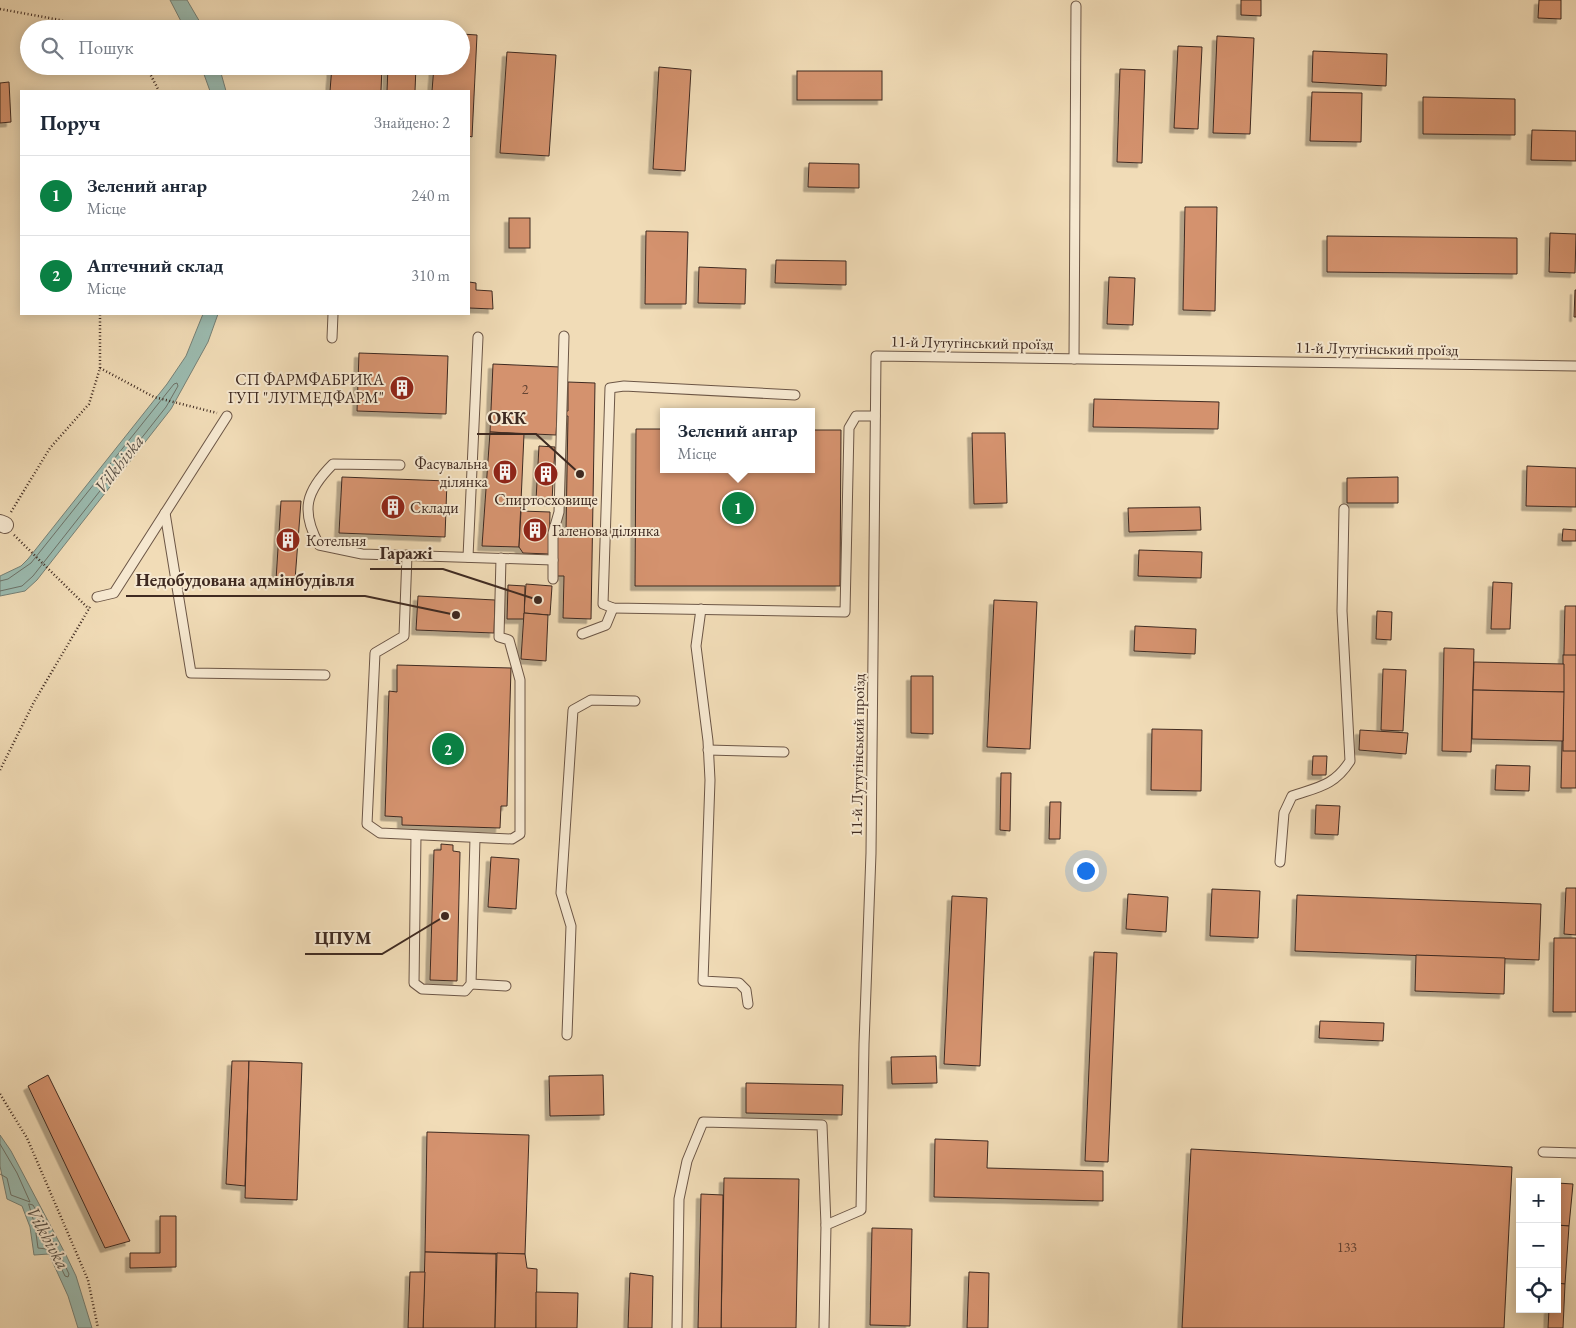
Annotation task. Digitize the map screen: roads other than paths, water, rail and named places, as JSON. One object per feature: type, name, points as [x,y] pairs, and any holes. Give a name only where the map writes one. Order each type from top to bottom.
[{"type":"lane","points":[[1074,359],[1076,6]]},
{"type":"lane","points":[[332,338],[333,315]]},
{"type":"lane","points":[[553,579],[553,533],[559,512],[564,336]]},
{"type":"lane","points":[[468,557],[478,337]]},
{"type":"lane","name":"11-й Лутугінський проїзд","points":[[826,1224],[861,1210],[864,1044],[871,853],[876,356],[1576,366]]},
{"type":"lane","points":[[795,395],[624,386],[610,388],[603,604],[613,608],[845,612],[849,428],[856,416],[875,416]]},
{"type":"lane","points":[[96,597],[114,593],[227,416]]},
{"type":"lane","points":[[400,465],[334,464],[318,479],[307,502],[309,528],[319,545],[362,554],[553,560]]},
{"type":"lane","points":[[1280,862],[1284,813],[1292,796],[1333,782],[1341,775],[1350,761],[1342,611],[1344,509]]},
{"type":"lane","points":[[165,513],[191,673],[325,675]]},
{"type":"lane","points":[[407,555],[404,636],[375,653],[367,824],[380,833],[512,839],[520,834],[520,680],[509,640],[499,637],[501,558]]},
{"type":"lane","points":[[582,634],[606,625],[613,608]]},
{"type":"lane","points":[[701,609],[696,646],[710,780],[703,981],[739,983],[746,990],[748,1004]]},
{"type":"lane","points":[[567,1035],[571,926],[561,893],[573,710],[590,700],[635,701]]},
{"type":"lane","points":[[708,750],[784,752]]},
{"type":"lane","points":[[416,835],[414,983],[422,989],[465,991],[472,984],[475,838]]},
{"type":"lane","points":[[472,984],[506,986]]},
{"type":"lane","points":[[676,1328],[678,1199],[687,1161],[703,1122],[822,1126],[826,1224],[824,1328]]},
{"type":"lane","points":[[1543,1152],[1576,1153]]},
{"type":"water","points":[[170,0],[187,0],[199,20],[180,20]]},
{"type":"water","points":[[204,75],[222,75],[226,90],[210,90]]},
{"type":"water","name":"Vilkhivka","points":[[203,315],[218,315],[208,342],[171,409],[37,580],[25,591],[0,596],[0,576],[21,566],[28,559],[167,384],[186,356]]},
{"type":"water","name":"Vilkhivka","points":[[0,1135],[11,1151],[66,1255],[76,1276],[92,1328],[78,1328],[68,1296],[49,1254],[34,1255],[30,1227],[22,1206],[7,1199],[0,1166]]},
{"type":"place","name":"СП ФАРМФАБРИКА ГУП \"ЛУГМЕДФАРМ\"","points":[[402,388]]},
{"type":"place","name":"Фасувальна ділянка","points":[[505,472]]},
{"type":"place","name":"Спиртосховище","points":[[546,474]]},
{"type":"place","name":"ОКК","points":[[580,474]]},
{"type":"place","name":"Склади","points":[[393,507]]},
{"type":"place","name":"Зелений ангар","points":[[738,508]]},
{"type":"place","name":"Галенова ділянка","points":[[535,530]]},
{"type":"place","name":"Котельня","points":[[288,540]]},
{"type":"place","name":"Гаражі","points":[[538,600]]},
{"type":"place","name":"Недобудована адмінбудівля","points":[[456,615]]},
{"type":"place","name":"Аптечний склад","points":[[448,749]]},
{"type":"place","name":"ЦПУМ","points":[[445,916]]}]
